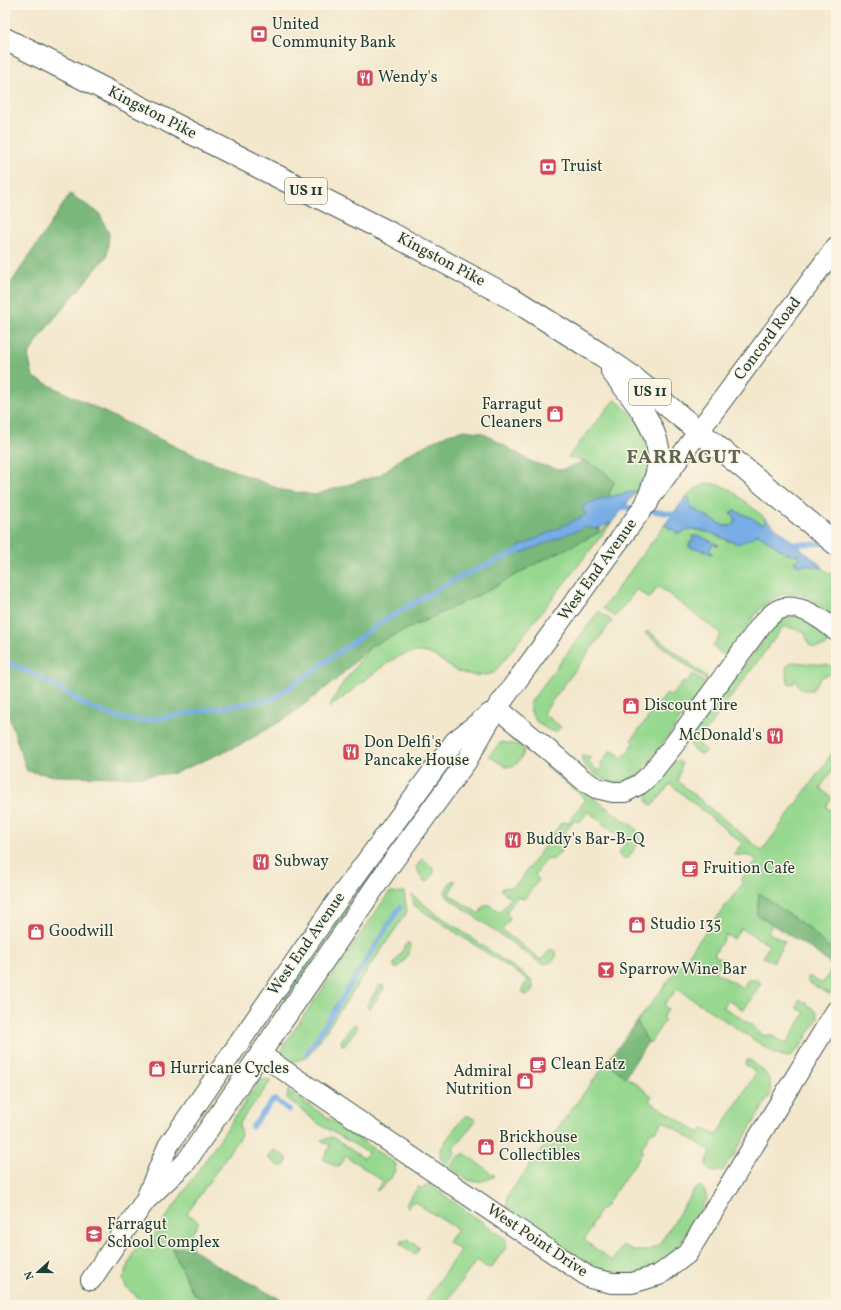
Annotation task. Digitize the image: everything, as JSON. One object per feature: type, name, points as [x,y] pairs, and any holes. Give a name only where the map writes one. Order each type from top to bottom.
[{"type":"main road","name":"Kingston Pike","points":[[5,39],[392,234],[518,302],[600,354],[630,376],[836,544]]},
{"type":"main road","points":[[600,354],[642,410],[656,439],[659,456],[656,474],[649,498]]},
{"type":"street","name":"Concord Road","points":[[699,431],[836,247]]},
{"type":"street","name":"West End Avenue","points":[[145,1201],[186,1162],[388,868],[466,762],[497,708],[699,431]]},
{"type":"street","points":[[497,708],[582,779],[596,788],[613,792],[626,792],[640,784],[650,775],[676,742],[761,625],[772,613],[781,608],[796,608],[812,613],[836,630]]},
{"type":"street","name":"West End Avenue","points":[[92,1280],[145,1201],[168,1146],[337,901],[454,741],[497,708]]},
{"type":"street","name":"West Point Drive","points":[[260,1054],[590,1278],[612,1283],[632,1283],[659,1275],[687,1254],[836,1012]]},
{"type":"green space","points":[[70,194],[99,213],[109,234],[107,256],[48,326],[28,355],[33,377],[180,449],[282,490],[314,495],[380,475],[404,456],[448,434],[465,430],[483,433],[534,463],[561,470],[585,461],[604,471],[614,482],[608,497],[604,520],[598,533],[539,562],[479,595],[371,646],[336,680],[288,717],[242,744],[175,773],[132,777],[55,776],[27,771],[5,708],[5,292]]},
{"type":"green space","points":[[615,399],[640,423],[650,450],[647,475],[637,491],[608,497],[614,482],[585,461],[568,457]]},
{"type":"green space","points":[[708,483],[720,485],[731,490],[765,518],[765,523],[761,524],[752,518],[733,510],[731,515],[735,518],[735,523],[731,526],[724,526],[695,510],[691,507],[690,499],[686,497],[695,489]]},
{"type":"green space","points":[[612,522],[494,673],[484,675],[468,674],[453,669],[431,654],[421,652],[408,653],[394,659],[376,671],[329,708],[340,687],[371,646],[479,595],[539,562],[598,533]]},
{"type":"green space","points":[[665,524],[669,529],[674,528],[678,534],[692,529],[711,533],[730,542],[757,533],[787,554],[800,555],[798,566],[810,565],[818,567],[827,571],[836,578],[836,620],[817,603],[804,596],[792,593],[780,595],[770,601],[752,619],[727,654],[722,654],[713,646],[721,634],[658,586],[649,599],[637,589],[615,617],[603,608]],"holes":[[[693,539],[719,545],[713,544],[709,551],[712,554],[688,545]]]},
{"type":"green space","points":[[599,611],[612,621],[543,713],[561,727],[556,732],[548,730],[533,717],[529,704]]},
{"type":"green space","points":[[798,616],[826,636],[828,644],[826,646],[811,646],[807,641],[805,632],[784,626],[700,739],[699,746],[706,749],[704,754],[693,750],[690,742],[692,735],[777,623],[781,618]]},
{"type":"green space","points":[[648,631],[706,676],[707,681],[645,633]]},
{"type":"green space","points":[[792,662],[828,665],[836,669],[836,685],[829,674],[822,677],[812,690],[802,690],[795,680],[793,684],[788,683],[786,670],[787,666]]},
{"type":"green space","points":[[693,674],[706,684],[637,775],[630,780],[619,782],[608,781],[584,766],[582,756],[585,755],[591,758],[588,760],[596,770],[601,770],[601,764],[611,750],[623,758],[634,743],[631,740],[667,693],[671,696],[683,681],[686,683]]},
{"type":"green space","points":[[501,742],[519,745],[524,750],[521,759],[513,766],[506,767],[489,756]]},
{"type":"green space","points":[[836,748],[836,765],[820,788],[830,796],[831,799],[826,807],[836,813],[836,818],[833,821],[836,823],[836,937],[829,949],[811,930],[759,894],[757,915],[772,924],[768,932],[785,942],[773,962],[763,957],[769,945],[741,928],[734,939],[726,935],[714,955],[722,960],[715,972],[743,988],[749,978],[754,981],[755,978],[761,983],[744,1010],[727,1000],[723,1007],[754,1026],[756,1030],[765,1036],[773,1036],[786,1044],[805,1013],[796,1007],[800,999],[816,1011],[818,1018],[799,1049],[788,1057],[774,1053],[677,989],[664,1005],[668,1009],[662,1018],[665,1020],[650,1043],[648,1042],[637,1022],[743,883],[740,880],[757,860],[751,856],[733,855],[742,843],[670,784],[652,805],[647,802],[648,792],[673,763],[678,761],[682,763],[678,780],[680,783],[762,851]]},
{"type":"green space","points":[[545,764],[632,826],[637,830],[640,838],[636,847],[628,858],[623,858],[619,852],[626,843],[588,811],[581,821],[578,822],[574,820],[563,835],[567,838],[559,853],[552,860],[547,858],[535,875],[539,880],[524,899],[517,897],[506,913],[510,919],[502,930],[541,960],[551,949],[556,952],[556,957],[551,962],[545,964],[540,963],[447,897],[445,892],[450,882],[455,880],[449,894],[479,914],[484,906],[488,904],[500,912],[511,898],[501,890],[502,888],[511,887],[518,883],[561,823],[568,823],[586,799],[545,766]]},
{"type":"green space","points":[[422,859],[431,866],[434,873],[428,881],[424,882],[416,867]]},
{"type":"green space","points":[[404,892],[407,912],[310,1054],[305,1058],[292,1062],[283,1053],[283,1046],[389,893]]},
{"type":"green space","points":[[759,893],[811,930],[829,948],[836,937],[836,964],[830,964],[813,950],[757,915]]},
{"type":"green space","points":[[412,895],[529,978],[532,982],[533,988],[530,993],[525,995],[522,992],[523,987],[528,980],[414,905]]},
{"type":"green space","points":[[347,904],[349,910],[286,1000],[283,994]]},
{"type":"green space","points":[[408,942],[411,946],[409,952],[403,962],[396,969],[394,964]]},
{"type":"green space","points":[[830,964],[836,964],[836,990],[829,994],[808,982],[807,977],[810,977],[822,984],[834,966]]},
{"type":"green space","points":[[383,985],[384,988],[371,1008],[368,1008],[367,1005],[379,986]]},
{"type":"green space","points":[[637,1022],[648,1042],[625,1077],[607,1062]]},
{"type":"green space","points":[[355,1024],[357,1028],[345,1045],[342,1045],[341,1041],[352,1025]]},
{"type":"green space","points":[[747,1060],[750,1060],[759,1067],[769,1078],[771,1088],[770,1095],[734,1155],[723,1170],[715,1172],[710,1171],[706,1165],[711,1151],[663,1121],[656,1131],[652,1131],[642,1147],[643,1152],[603,1209],[601,1209],[591,1225],[592,1228],[584,1240],[612,1261],[623,1245],[633,1251],[647,1251],[659,1245],[694,1190],[701,1186],[707,1199],[672,1253],[661,1263],[640,1273],[626,1274],[601,1269],[578,1257],[509,1209],[507,1205],[508,1195],[607,1062],[652,1096],[649,1101],[700,1133],[703,1129],[717,1135],[756,1073],[746,1065],[745,1063]]},
{"type":"green space","points":[[265,1079],[271,1081],[239,1124],[241,1135],[187,1214],[198,1221],[198,1224],[192,1234],[192,1248],[172,1249],[193,1293],[210,1305],[149,1305],[126,1287],[123,1279],[135,1249],[143,1247],[155,1234],[260,1080]]},
{"type":"green space","points":[[288,1091],[396,1164],[396,1168],[392,1176],[386,1183],[376,1191],[383,1181],[346,1156],[339,1167],[323,1159],[330,1146],[321,1140],[333,1137],[363,1158],[369,1153],[319,1124],[287,1098]]},
{"type":"green space","points":[[465,1116],[476,1120],[453,1150],[456,1153],[447,1165],[441,1158],[440,1151],[452,1132]]},
{"type":"green space","points":[[274,1150],[287,1158],[284,1166],[279,1166],[268,1158]]},
{"type":"green space","points":[[464,1153],[495,1176],[481,1181],[471,1181],[450,1167],[459,1155],[462,1156]]},
{"type":"green space","points":[[419,1186],[421,1189],[425,1186],[431,1186],[506,1239],[507,1246],[491,1268],[486,1267],[477,1260],[444,1305],[423,1305],[460,1250],[448,1242],[457,1229],[413,1201],[408,1208],[405,1205]]},
{"type":"green space","points":[[408,1239],[419,1247],[415,1255],[401,1244],[402,1240],[405,1241]]},
{"type":"green space","points":[[192,1248],[219,1267],[278,1298],[287,1305],[210,1305],[193,1293],[172,1249]]},
{"type":"water","points":[[637,491],[612,522],[597,529],[585,527],[522,553],[518,547],[586,515],[582,507],[588,504],[609,497]]},
{"type":"water","points":[[686,497],[690,499],[691,507],[724,526],[731,526],[735,523],[735,518],[731,513],[733,510],[752,518],[761,524],[765,523],[765,518],[824,568],[806,565],[798,566],[794,561],[800,558],[800,555],[787,554],[757,533],[756,536],[739,544],[699,530],[691,529],[678,534],[674,531],[674,529],[669,529],[665,524]]},
{"type":"water","points":[[692,536],[700,536],[719,546],[713,544],[709,551],[713,553],[712,554],[696,548],[694,549],[689,547],[693,539]]},
{"type":"pier","points":[[767,517],[825,566],[826,568],[765,518]]},
{"type":"waterway","points":[[618,507],[636,508]]},
{"type":"waterway","points":[[648,510],[678,515]]},
{"type":"waterway","points":[[790,544],[825,544]]},
{"type":"waterway","points":[[5,661],[40,677],[89,707],[118,718],[143,721],[273,699],[383,621],[455,579],[525,548]]},
{"type":"waterway","points":[[307,1053],[400,907]]},
{"type":"waterway","points":[[252,1127],[273,1100],[276,1100],[289,1110]]},
{"type":"place","name":"United Community Bank","points":[[259,34]]},
{"type":"place","name":"Wendy's","points":[[365,78]]},
{"type":"place","name":"Truist","points":[[548,167]]},
{"type":"place","name":"Farragut Cleaners","points":[[555,414]]},
{"type":"place","name":"Discount Tire","points":[[631,706]]},
{"type":"place","name":"McDonald's","points":[[775,736]]},
{"type":"place","name":"Don Delfi's Pancake House","points":[[351,752]]},
{"type":"place","name":"Buddy's Bar-B-Q","points":[[513,840]]},
{"type":"place","name":"Subway","points":[[261,862]]},
{"type":"place","name":"Fruition Cafe","points":[[690,869]]},
{"type":"place","name":"Studio 135","points":[[637,925]]},
{"type":"place","name":"Goodwill","points":[[36,932]]},
{"type":"place","name":"Sparrow Wine Bar","points":[[606,970]]},
{"type":"place","name":"Clean Eatz","points":[[538,1065]]},
{"type":"place","name":"Hurricane Cycles","points":[[157,1069]]},
{"type":"place","name":"Admiral Nutrition","points":[[525,1081]]},
{"type":"place","name":"Brickhouse Collectibles","points":[[486,1147]]},
{"type":"place","name":"Farragut School Complex","points":[[94,1234]]},
{"type":"district","name":"FARRAGUT","points":[[684,458]]}]
